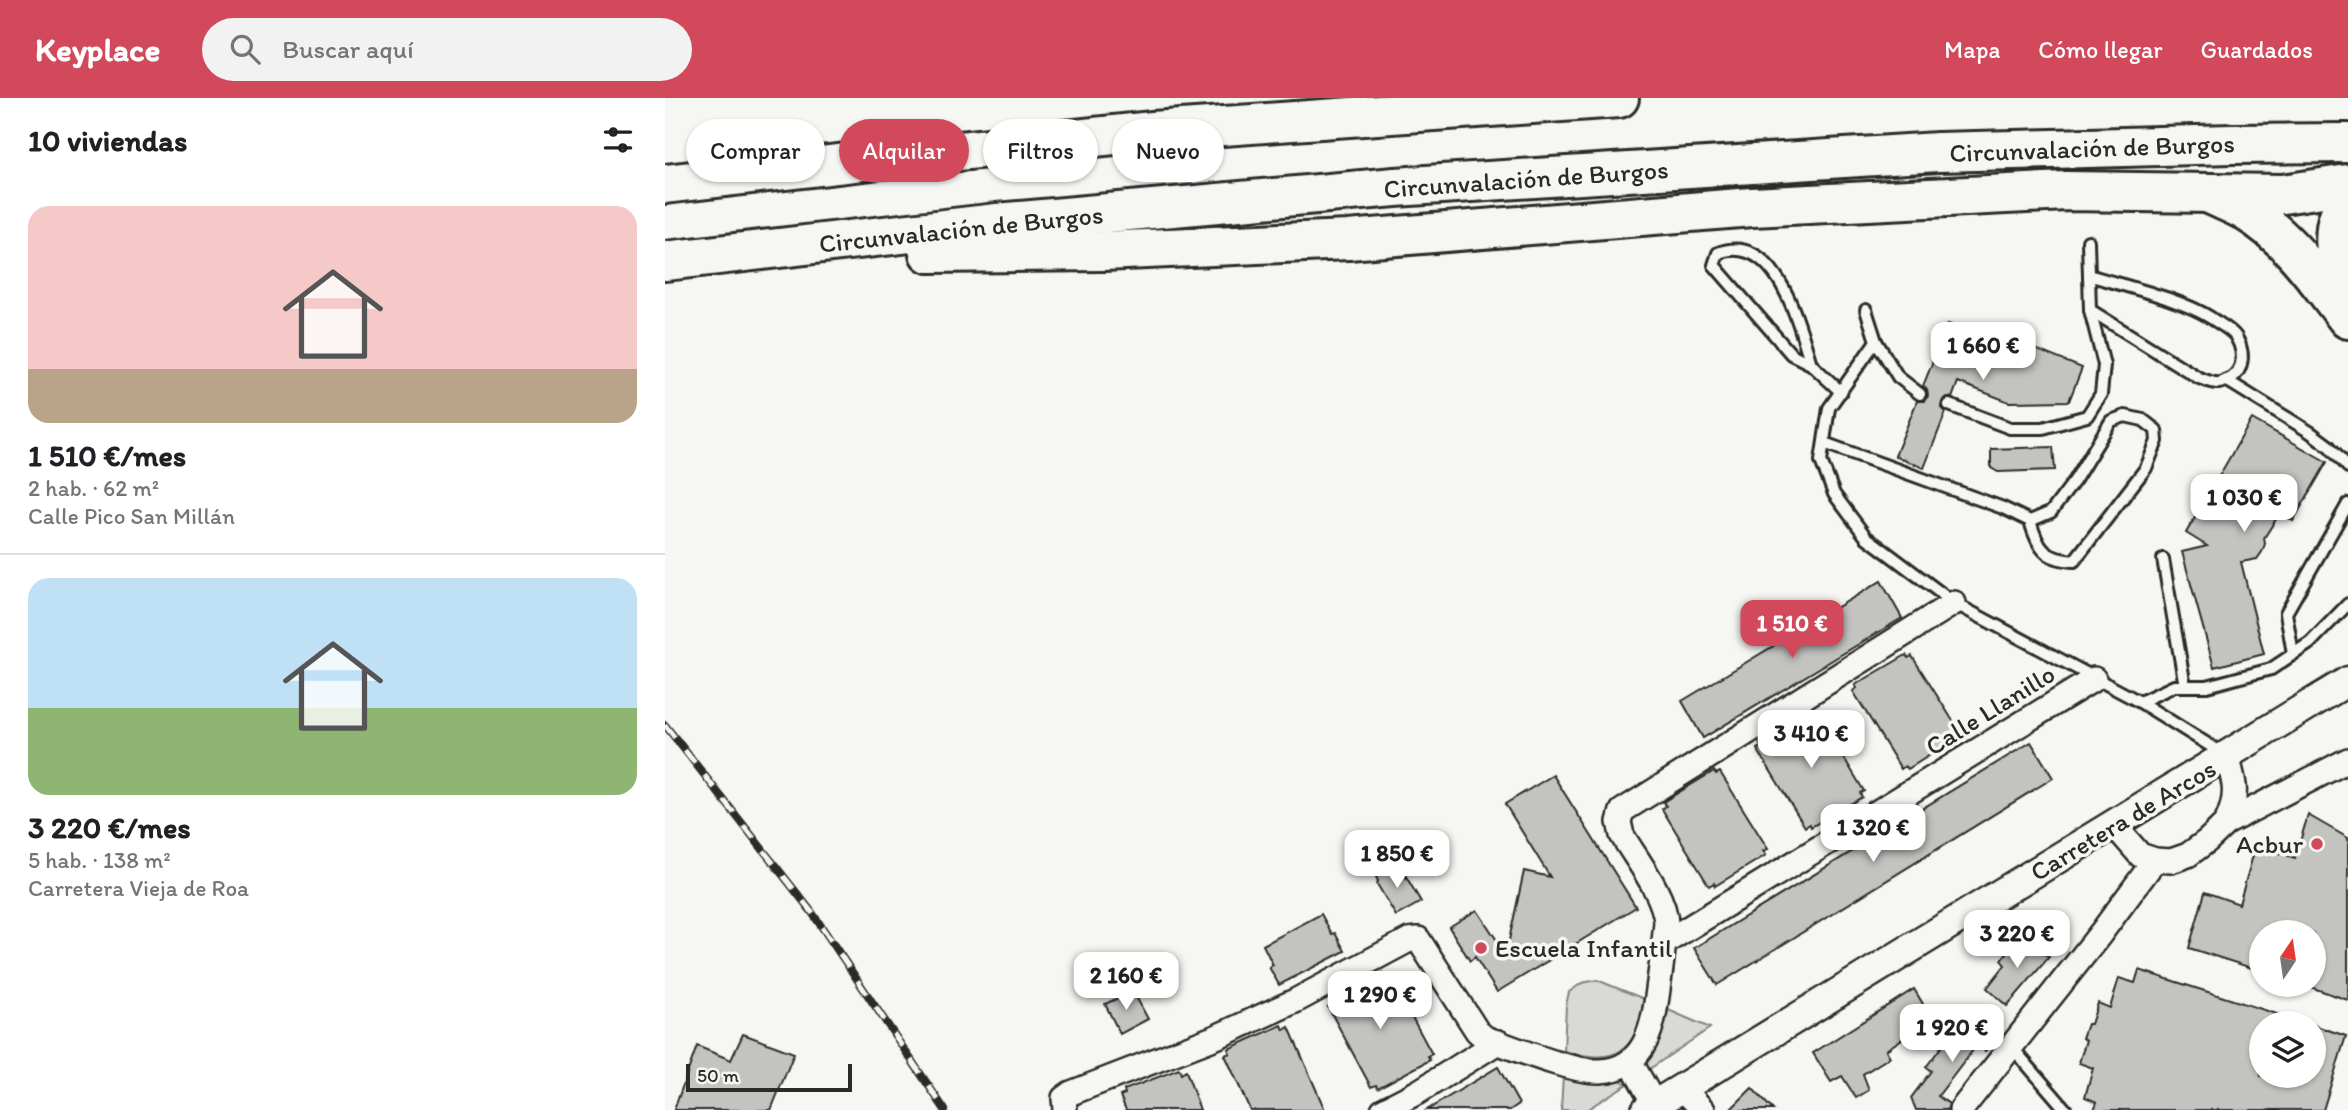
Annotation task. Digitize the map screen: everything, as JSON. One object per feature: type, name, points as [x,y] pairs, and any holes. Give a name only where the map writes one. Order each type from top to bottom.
[{"type":"highway","points":[[665,184],[1153,131],[1619,98]]},
{"type":"highway","name":"Circunvalación de Burgos","points":[[665,261],[997,223],[1408,186],[1938,152],[2348,143]]},
{"type":"highway","points":[[717,256],[1103,251],[1362,239],[1764,207],[2066,191],[2284,194],[2348,184]]},
{"type":"highway","points":[[2204,191],[2247,212],[2271,229],[2291,249],[2348,319]]},
{"type":"highway","points":[[2348,200],[2340,210],[2335,237],[2339,270],[2348,295]]},
{"type":"street","points":[[1065,1110],[1064,1098],[1071,1093],[1216,1037],[1295,1001],[1409,940],[1418,939],[1477,1031],[1485,1038],[1575,1068],[1598,1071],[1619,1069],[1630,1061],[1651,1029],[1666,913],[1622,835],[1619,822],[1622,811],[1954,603]]},
{"type":"street","name":"Calle Llanillo","points":[[1664,943],[2094,679]]},
{"type":"street","name":"Carretera de Arcos","points":[[1651,1107],[2348,681]]},
{"type":"street","points":[[2226,822],[2234,806],[2235,784],[2227,756]]},
{"type":"street","points":[[2114,825],[2140,855],[2155,860],[2171,860],[2188,855],[2226,822],[2348,760]]},
{"type":"street","points":[[1961,1110],[2155,860]]},
{"type":"street","points":[[1383,1110],[1418,1093],[1498,1042]]},
{"type":"street","points":[[1630,1061],[1651,1107]]},
{"type":"street","points":[[1683,1089],[1703,1110]]},
{"type":"lane","points":[[1949,405],[2010,428],[2043,428],[2087,416],[2101,394],[2103,365],[2090,310],[2088,241]]},
{"type":"lane","points":[[1811,364],[1790,298],[1771,270],[1746,251],[1730,248],[1718,253],[1714,265],[1791,354],[1811,364],[1841,392]]},
{"type":"lane","points":[[2089,275],[2176,303],[2207,316],[2235,335],[2242,355],[2242,366],[2236,376],[2218,383],[2199,378],[2090,310]]},
{"type":"lane","points":[[1865,310],[1876,341],[1898,377],[1920,394]]},
{"type":"lane","points":[[1876,341],[1829,408],[1821,461],[1834,494],[1866,537],[1954,603],[2140,702],[2227,756]]},
{"type":"lane","points":[[2226,380],[2310,432],[2329,446],[2348,467]]},
{"type":"lane","points":[[1824,443],[2003,508],[2030,521],[2037,544],[2056,560],[2074,561],[2146,468],[2157,442],[2156,430],[2143,420],[2126,416],[2111,421],[2075,480],[2051,512],[2030,521]]},
{"type":"lane","points":[[2293,654],[2286,613],[2348,504]]},
{"type":"lane","points":[[2163,559],[2185,686]]},
{"type":"lane","points":[[2140,702],[2174,686],[2207,686],[2271,669],[2310,643],[2348,604]]},
{"type":"lane","points":[[2011,1046],[2066,1110]]},
{"type":"shaded area","points":[[1597,980],[1647,1000],[1636,1032],[1621,1051],[1610,1055],[1598,1057],[1564,1051],[1569,992],[1582,983]]},
{"type":"shaded area","points":[[1666,1009],[1710,1028],[1648,1070],[1646,1063],[1662,1032]]},
{"type":"shaded area","points":[[1563,1075],[1585,1081],[1620,1080],[1627,1084],[1586,1110],[1561,1110]]},
{"type":"building","points":[[1948,324],[1998,343],[2003,336],[2082,368],[2069,401],[2009,402],[1958,382],[1952,398],[1947,397],[1942,402],[1941,407],[1946,412],[1924,468],[1895,456],[1917,401],[1924,401],[1928,396],[1923,386]]},
{"type":"building","points":[[2252,419],[2327,462],[2293,521],[2280,513],[2264,538],[2265,544],[2257,559],[2241,562],[2264,654],[2214,667],[2182,552],[2207,546],[2186,533]]},
{"type":"building","points":[[2053,447],[2055,470],[1998,472],[1991,468],[1991,449]]},
{"type":"building","points":[[1881,581],[1902,618],[1703,738],[1682,701]]},
{"type":"building","points":[[1906,655],[1908,658],[1912,656],[1960,732],[1955,734],[1957,738],[1908,769],[1905,766],[1901,769],[1853,691],[1857,688],[1855,685]]},
{"type":"building","points":[[1809,713],[1812,716],[1817,713],[1864,791],[1860,793],[1862,797],[1811,827],[1810,824],[1805,827],[1757,749],[1761,747],[1759,743]]},
{"type":"building","points":[[2031,742],[2053,778],[1717,985],[1694,948]]},
{"type":"building","points":[[1714,771],[1716,774],[1720,772],[1768,849],[1763,851],[1766,855],[1715,886],[1714,883],[1709,886],[1662,809],[1666,806],[1663,802]]},
{"type":"building","points":[[1553,775],[1636,907],[1497,992],[1475,957],[1470,961],[1449,927],[1477,910],[1506,954],[1524,871],[1550,877],[1505,804]]},
{"type":"building","points":[[2308,815],[2348,838],[2348,1000],[2326,992],[2326,920],[2249,920],[2249,967],[2189,948],[2205,892],[2239,904],[2256,845],[2295,858]]},
{"type":"building","points":[[1398,863],[1421,902],[1396,916],[1377,884],[1376,877]]},
{"type":"building","points":[[1321,914],[1345,951],[1279,985],[1269,967],[1273,965],[1263,945]]},
{"type":"building","points":[[2022,935],[2049,957],[2007,1006],[1987,988],[2005,965],[2001,960]]},
{"type":"building","points":[[2139,970],[2268,1011],[2249,1011],[2249,1088],[2326,1088],[2326,1029],[2346,1036],[2323,1110],[2094,1110],[2097,1102],[2085,1097],[2093,1068],[2079,1063],[2086,1040],[2082,1038],[2087,1024],[2091,1024],[2098,1003],[2110,1008],[2119,978],[2135,983]]},
{"type":"building","points":[[1382,973],[1384,977],[1389,975],[1432,1054],[1428,1056],[1430,1060],[1378,1088],[1376,1085],[1371,1087],[1328,1007],[1332,1005],[1331,1002]]},
{"type":"building","points":[[1914,989],[1923,1004],[1918,1028],[1886,1050],[1890,1057],[1863,1074],[1869,1090],[1856,1098],[1842,1076],[1831,1082],[1813,1053]]},
{"type":"building","points":[[1133,991],[1148,1019],[1120,1034],[1105,1004]]},
{"type":"building","points":[[1971,1019],[1986,1020],[2000,1031],[1985,1051],[1977,1045],[1938,1096],[1949,1104],[1947,1110],[1916,1110],[1911,1098],[1931,1071],[1926,1067],[1945,1042],[1951,1046]]},
{"type":"building","points":[[1282,1025],[1284,1030],[1289,1027],[1325,1110],[1250,1110],[1225,1055],[1230,1053],[1228,1049]]},
{"type":"building","points":[[743,1034],[794,1053],[771,1110],[674,1110],[697,1046],[731,1060]]},
{"type":"building","points":[[1498,1067],[1519,1104],[1510,1110],[1427,1110]]},
{"type":"building","points":[[1179,1069],[1181,1074],[1186,1071],[1200,1110],[1126,1110],[1120,1096],[1125,1094],[1124,1090]]},
{"type":"building","points":[[1752,1088],[1773,1110],[1730,1110]]},
{"type":"railway","points":[[665,725],[811,911],[945,1110]]},
{"type":"place","name":"Acbur","points":[[2317,844]]},
{"type":"place","name":"Escuela Infantil","points":[[1481,948]]}]
